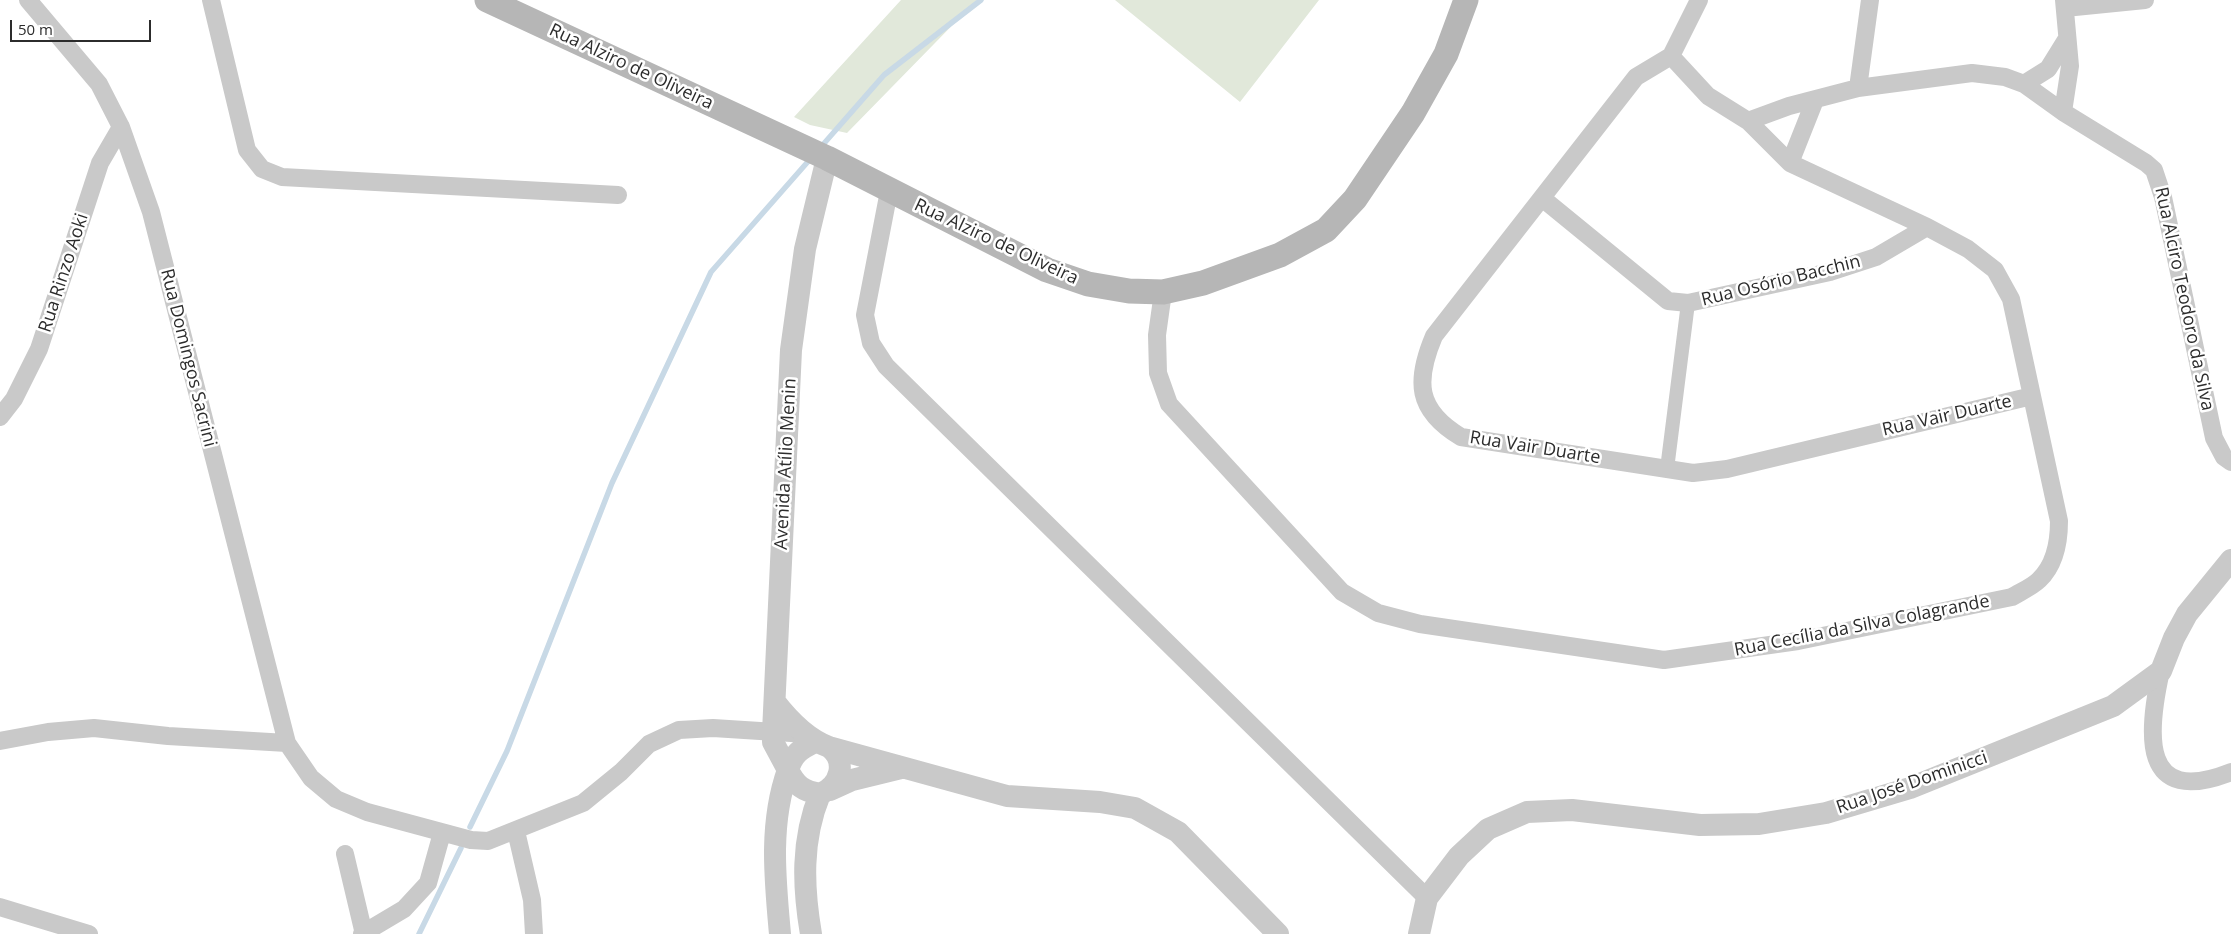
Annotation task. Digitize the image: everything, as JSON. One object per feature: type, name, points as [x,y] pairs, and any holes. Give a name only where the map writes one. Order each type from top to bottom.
[{"type":"main road","name":"Rua Alziro de Oliveira","points":[[486,0],[817,154],[1055,273],[1088,284],[1129,291],[1163,292],[1203,283],[1280,255],[1326,230],[1355,199],[1413,113],[1446,54],[1466,0]]},
{"type":"street","name":"Rua Domingos Sacrini","points":[[28,0],[99,84],[121,126],[151,212],[287,743]]},
{"type":"street","points":[[211,0],[247,150],[262,169],[282,177],[618,195]]},
{"type":"street","points":[[1671,56],[1699,0]]},
{"type":"street","points":[[1858,88],[1870,0]]},
{"type":"street","points":[[2063,112],[2070,66],[2066,40],[2065,4],[2145,0]]},
{"type":"street","points":[[2024,84],[2048,69],[2066,40]]},
{"type":"street","name":"Rua Cecília da Silva Colagrande","points":[[1163,292],[1157,335],[1158,373],[1169,404],[1342,592],[1378,613],[1420,624],[1664,660],[1798,641],[2012,597],[2039,579],[2054,557],[2059,537],[2060,521],[2011,299],[1995,270],[1968,249],[1790,163],[1748,121],[1708,96],[1671,56]]},
{"type":"street","name":"Rua Vair Duarte","points":[[1671,56],[1636,77],[1434,336],[1425,358],[1421,383],[1427,405],[1441,425],[1461,437],[1693,473],[1727,469],[2032,396]]},
{"type":"street","name":"Rua Alciro Teodoro da Silva","points":[[1748,121],[1858,88],[1972,73],[2005,77],[2024,84],[2063,112],[2154,170],[2163,197],[2208,417],[2214,438],[2224,457],[2231,462]]},
{"type":"street","points":[[1790,163],[1815,100]]},
{"type":"street","name":"Rua Rinzo Aoki","points":[[0,417],[14,399],[39,349],[100,163],[121,126]]},
{"type":"street","name":"Avenida Atílio Menin","points":[[788,770],[775,747],[773,732],[791,350],[817,154]]},
{"type":"street","points":[[889,191],[865,315],[871,344],[886,366],[1427,898],[1419,934]]},
{"type":"street","name":"Rua Osório Bacchin","points":[[1542,198],[1668,300],[1688,303],[1830,272],[1876,257],[1927,228]]},
{"type":"street","points":[[1667,469],[1688,303]]},
{"type":"street","points":[[2231,560],[2188,614],[2174,638],[2161,671],[2151,728],[2154,750],[2161,770],[2173,778],[2185,781],[2214,778],[2231,772]]},
{"type":"street","name":"Rua José Dominicci","points":[[1427,898],[1459,856],[1488,829],[1527,812],[1572,810],[1700,825],[1759,824],[1826,813],[1910,788],[2046,735],[2113,706],[2161,671]]},
{"type":"street","points":[[775,702],[788,719],[839,758],[840,771],[836,783],[825,792],[810,824],[805,858],[805,886],[811,934]]},
{"type":"street","points":[[0,741],[48,732],[94,728],[168,736],[287,743],[311,778],[336,799],[368,812],[480,842],[516,831],[583,803],[621,772],[648,744],[679,730],[713,728],[773,732],[817,741],[1007,796],[1100,802],[1135,808],[1178,832],[1278,934]]},
{"type":"street","points":[[780,934],[775,883],[777,807],[792,758],[800,749],[817,741]]},
{"type":"street","points":[[788,770],[794,782],[804,791],[825,792],[852,780],[907,767]]},
{"type":"street","points":[[516,831],[532,900],[534,934]]},
{"type":"street","points":[[345,854],[363,934],[404,909],[428,883],[442,833]]},
{"type":"street","points":[[0,907],[89,934]]},
{"type":"shaded area","points":[[901,0],[977,0],[847,133],[810,125],[794,117]]},
{"type":"shaded area","points":[[1115,0],[1319,0],[1240,102]]},
{"type":"waterway","points":[[820,148],[884,75],[981,0]]},
{"type":"waterway","points":[[470,827],[507,751],[612,483],[711,272],[812,157]]},
{"type":"waterway","points":[[419,934],[461,848]]}]
